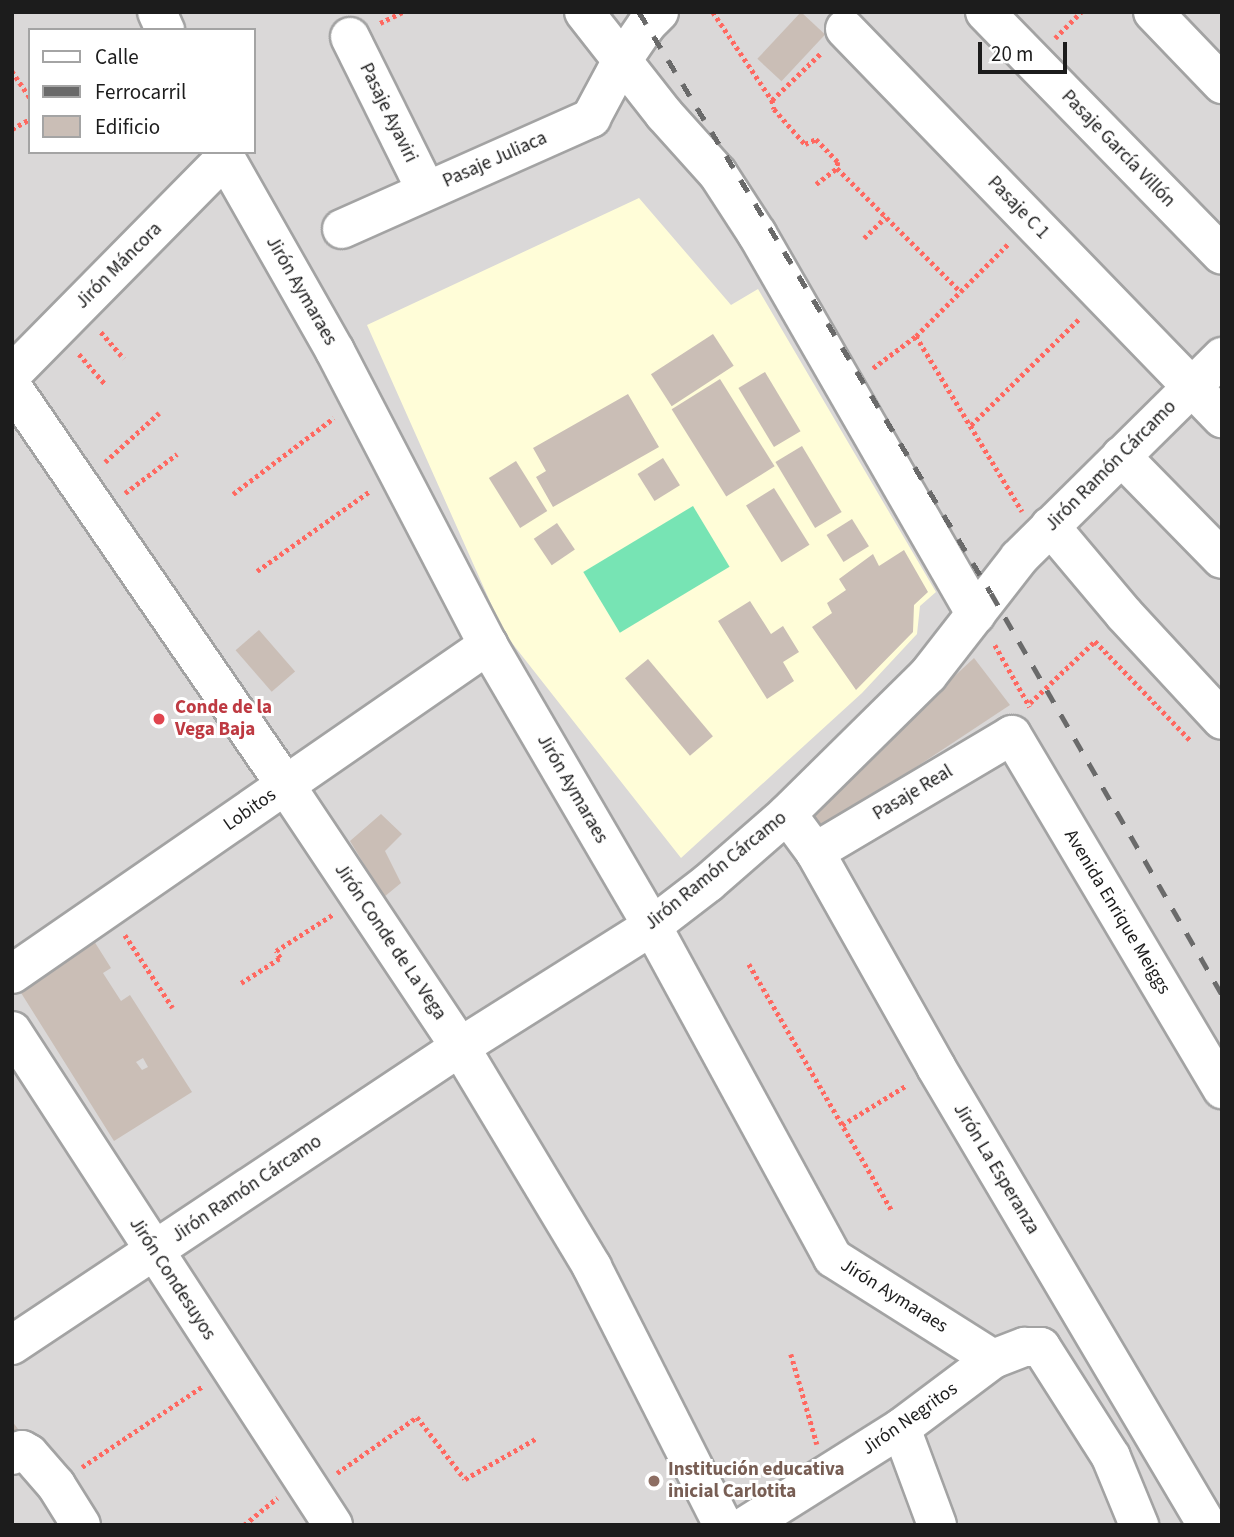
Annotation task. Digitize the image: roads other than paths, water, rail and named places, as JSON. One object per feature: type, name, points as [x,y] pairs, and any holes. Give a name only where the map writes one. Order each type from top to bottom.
[{"type":"street","points":[[157,12],[164,28]]},
{"type":"street","points":[[584,12],[621,62],[718,174],[751,224],[976,615]]},
{"type":"street","points":[[621,62],[646,24],[659,12]]},
{"type":"street","name":"Pasaje García Villón","points":[[985,12],[1222,255]]},
{"type":"street","points":[[1153,12],[1222,84]]},
{"type":"street","name":"Pasaje C 1","points":[[845,29],[1222,418]]},
{"type":"street","name":"Pasaje Ayaviri","points":[[350,37],[426,190]]},
{"type":"street","name":"Pasaje Juliaca","points":[[342,229],[591,118],[621,62]]},
{"type":"street","name":"Jirón Máncora","points":[[12,374],[224,155]]},
{"type":"street","name":"Jirón Aymaraes","points":[[224,155],[360,399],[488,645],[652,926],[833,1258],[993,1359]]},
{"type":"street","name":"Jirón Ramón Cárcamo","points":[[12,1345],[460,1047],[652,926],[708,883],[787,814],[928,675],[1002,578],[1222,357]]},
{"type":"street","name":"Jirón Conde de La Vega","points":[[12,387],[286,786],[460,1047],[592,1267],[723,1525]]},
{"type":"street","points":[[1121,456],[1222,559]]},
{"type":"street","points":[[1045,532],[1124,614],[1206,730]]},
{"type":"street","name":"Lobitos","points":[[12,974],[488,645]]},
{"type":"street","name":"Pasaje Real","points":[[815,852],[1012,735]]},
{"type":"street","name":"Avenida Enrique Meiggs","points":[[1012,735],[1222,1089]]},
{"type":"street","name":"Jirón La Esperanza","points":[[787,814],[815,852],[936,1067],[1208,1506]]},
{"type":"street","name":"Jirón Condesuyos","points":[[12,1031],[26,1085],[154,1251],[333,1525]]},
{"type":"street","name":"Jirón Negritos","points":[[747,1525],[901,1428],[993,1359],[1025,1347],[1041,1347],[1111,1457],[1139,1525]]},
{"type":"street","points":[[901,1428],[937,1525]]},
{"type":"street","points":[[17,1452],[55,1485],[81,1525]]},
{"type":"railway","points":[[639,12],[991,593],[1222,994]]},
{"type":"place","name":"Conde de la Vega Baja","points":[[159,719]]},
{"type":"place","name":"Institución educativa inicial Carlotita","points":[[654,1481]]}]
